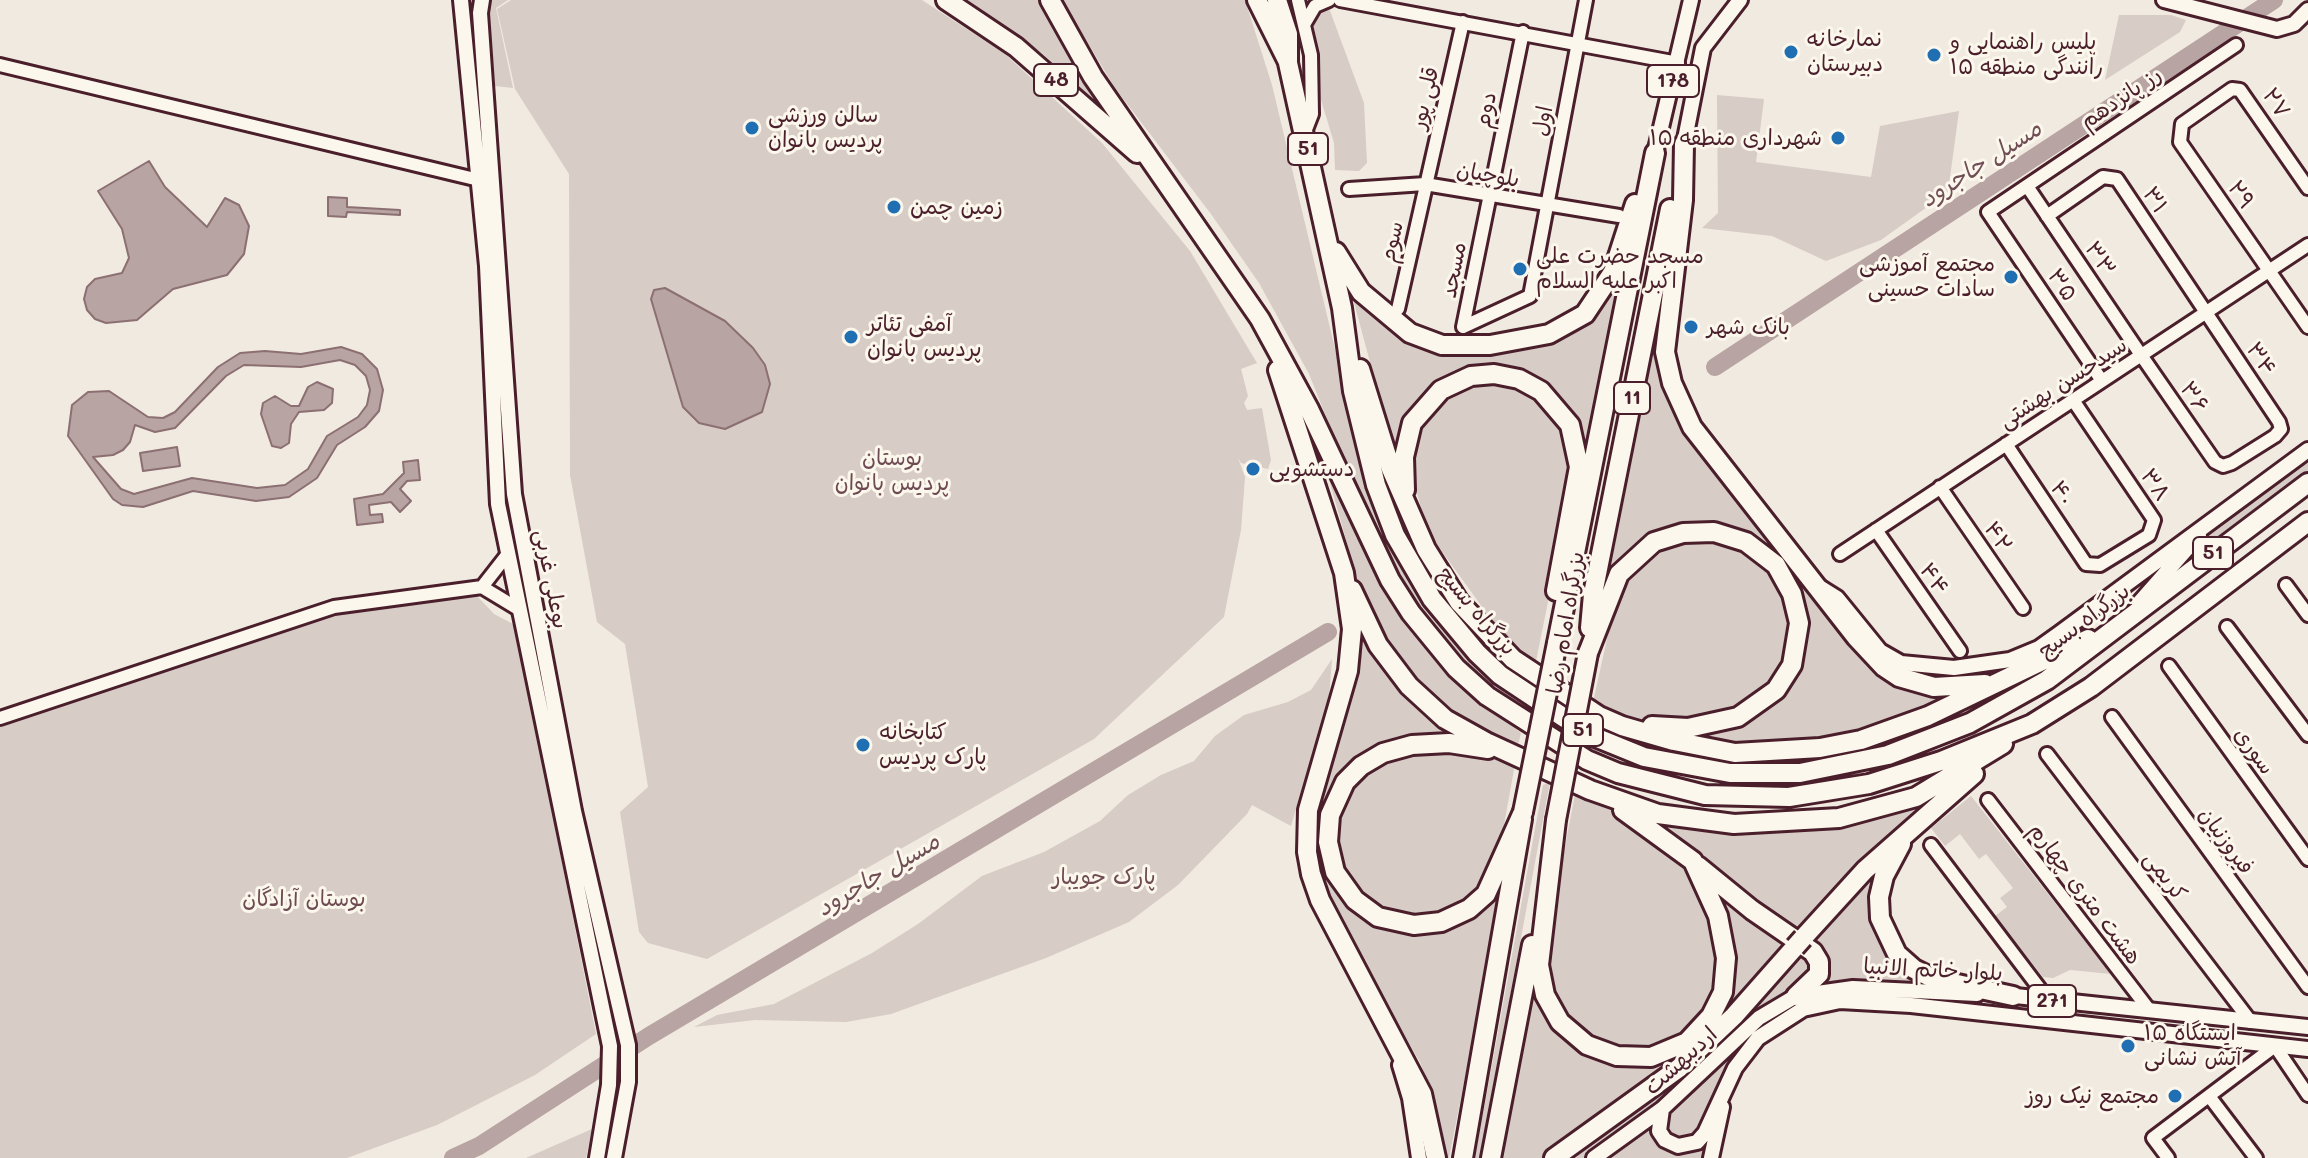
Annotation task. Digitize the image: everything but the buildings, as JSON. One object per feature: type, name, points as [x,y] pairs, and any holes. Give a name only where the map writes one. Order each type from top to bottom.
[{"type":"highway","name":"48","points":[[946,0],[1016,47],[1157,170]]},
{"type":"highway","points":[[1050,0],[1093,77],[1157,170]]},
{"type":"highway","points":[[1257,0],[1288,63]]},
{"type":"highway","points":[[1277,0],[1288,34],[1288,63]]},
{"type":"highway","name":"بزرگراه بسیج","points":[[1288,63],[1342,308],[1353,391],[1373,477],[1395,535],[1417,576],[1446,618],[1500,675],[1608,744],[1684,767],[1730,773],[1800,773],[1854,764],[1933,738],[2011,703],[2308,483]]},
{"type":"highway","points":[[1684,144],[1683,200],[1666,326],[1668,369],[1692,427],[1811,582],[1864,646],[1899,677],[1943,688],[1999,681]]},
{"type":"highway","name":"بزرگراه امام رضا","points":[[1491,1158],[1588,653],[1593,594],[1684,144]]},
{"type":"highway","points":[[1327,236],[1366,298],[1397,325],[1425,341],[1476,346],[1549,334],[1585,314],[1607,286],[1621,253],[1639,187],[1655,153]]},
{"type":"highway","name":"بزرگراه امام رضا","points":[[1463,1158],[1518,857],[1523,812],[1655,153]]},
{"type":"highway","name":"51","points":[[1157,170],[1260,319],[1309,409],[1384,568],[1411,613],[1456,668],[1487,696],[1587,760],[1637,780],[1705,795],[1812,796],[1869,784],[1927,766],[2032,724],[2091,687],[2308,522]]},
{"type":"highway","points":[[1342,308],[1377,429],[1405,501],[1441,577],[1474,620],[1513,659],[1599,716],[1643,733],[1705,749],[1758,754],[1800,751],[1861,740],[1900,728],[2120,624]]},
{"type":"highway","points":[[1260,319],[1344,573],[1378,645],[1409,686],[1445,719],[1590,790],[1646,824],[1752,910],[1813,952],[1819,962],[1819,974],[1799,1003]]},
{"type":"highway","points":[[1405,501],[1405,441],[1420,410],[1441,390],[1471,376],[1494,374],[1531,384],[1552,400],[1575,438],[1579,467],[1554,606],[1557,643]]},
{"type":"highway","points":[[1588,653],[1619,574],[1642,550],[1670,536],[1714,532],[1754,547],[1786,578],[1797,609],[1798,637],[1792,665],[1776,690],[1752,710],[1727,721],[1688,728],[1649,726],[1599,716]]},
{"type":"highway","points":[[1344,573],[1352,629],[1348,671],[1308,810],[1307,852],[1320,900],[1386,1019],[1422,1094],[1436,1158]]},
{"type":"highway","points":[[1590,790],[1682,819],[1734,824],[1839,818],[1916,797],[1994,751],[2032,724]]},
{"type":"highway","points":[[1510,753],[1463,744],[1432,743],[1403,747],[1372,758],[1345,782],[1334,804],[1329,826],[1330,856],[1344,888],[1367,910],[1403,924],[1441,922],[1469,909],[1486,894],[1523,812]]},
{"type":"highway","points":[[1554,1158],[1679,1068],[1734,1016],[1865,870],[1972,776],[1994,751]]},
{"type":"highway","points":[[1556,820],[1539,965],[1543,986],[1560,1022],[1574,1036],[1605,1053],[1639,1058],[1664,1054],[1696,1034],[1717,1007],[1727,974],[1724,941],[1718,916],[1693,861]]},
{"type":"highway","points":[[1907,834],[1884,876],[1879,897],[1880,918],[1891,945],[1905,962],[1934,979],[2013,996]]},
{"type":"main road","name":"بوعلی غربی","points":[[461,0],[479,180],[494,451],[507,555],[610,1050],[610,1071],[597,1158]]},
{"type":"main road","name":"بوعلی غربی","points":[[482,0],[480,13],[514,494],[574,811],[628,1045],[614,1158]]},
{"type":"main road","name":"178","points":[[1684,144],[1703,48],[1740,0]]},
{"type":"main road","points":[[2164,0],[2255,24],[2285,28],[2308,10]]},
{"type":"main road","name":"178","points":[[1655,153],[1691,3]]},
{"type":"main road","points":[[1811,582],[1837,598],[1880,651],[1891,659],[1927,668],[1983,666],[2039,648],[2308,450]]},
{"type":"main road","points":[[2120,624],[2187,552],[2206,525]]},
{"type":"main road","name":"بلوار خاتم الانبیا","points":[[1799,1003],[1824,990],[1866,988],[2013,996],[2251,1022],[2306,1025]]},
{"type":"main road","name":"بلوار خاتم الانبیا","points":[[1799,1003],[1840,1001],[1911,1005],[2308,1049]]},
{"type":"main road","points":[[1662,1109],[1661,1136],[1678,1146],[1690,1145],[1705,1133],[1742,1057],[1758,1038],[1799,1003]]},
{"type":"main road","name":"اردیبهشت","points":[[1594,1158],[1662,1109],[1759,1018],[1799,1003]]},
{"type":"main road","points":[[1386,1019],[1410,1098],[1419,1158]]},
{"type":"main road","points":[[2275,1046],[2306,1025]]},
{"type":"main road","points":[[1711,1158],[1726,1087]]},
{"type":"street","points":[[1298,0],[1311,55],[1312,114],[1305,132]]},
{"type":"street","points":[[1305,23],[1315,6],[1329,0]]},
{"type":"street","points":[[1340,0],[1678,63]]},
{"type":"street","name":"اول","points":[[1530,296],[1586,0]]},
{"type":"street","name":"قلی پور","points":[[1425,184],[1463,22]]},
{"type":"street","name":"دوم","points":[[1489,196],[1523,32]]},
{"type":"street","name":"رز پانزدهم","points":[[1988,212],[2236,45]]},
{"type":"street","points":[[0,65],[479,180]]},
{"type":"street","name":"۲۷","points":[[2180,142],[2182,124],[2232,89],[2245,93],[2308,188]]},
{"type":"street","name":"۲۹","points":[[2180,142],[2308,327]]},
{"type":"street","name":"۳۱","points":[[2047,216],[2103,177],[2117,179],[2206,313]]},
{"type":"street","name":"بلوچیان","points":[[1349,189],[1425,184],[1619,216]]},
{"type":"street","name":"سوم","points":[[1398,309],[1425,184]]},
{"type":"street","name":"۳۳","points":[[2027,186],[2141,355]]},
{"type":"street","name":"مسجد","points":[[1489,196],[1463,327],[1530,296]]},
{"type":"street","name":"۳۵","points":[[1988,212],[2102,381]]},
{"type":"street","name":"سیدحسن بهشتی","points":[[1840,554],[2308,245]]},
{"type":"street","name":"۳۴","points":[[2206,313],[2281,429],[2232,463],[2223,466],[2215,462]]},
{"type":"street","name":"۳۶","points":[[2141,355],[2215,462]]},
{"type":"street","name":"۳۸","points":[[2073,400],[2154,520],[2149,535],[2100,565],[2086,564]]},
{"type":"street","name":"۴۰","points":[[2006,444],[2086,564]]},
{"type":"street","name":"۴۲","points":[[1940,487],[2023,608]]},
{"type":"street","name":"۴۴","points":[[1876,530],[1960,651]]},
{"type":"street","points":[[482,587],[507,555]]},
{"type":"street","points":[[2286,585],[2308,615]]},
{"type":"street","points":[[0,718],[334,607],[482,587],[520,610]]},
{"type":"street","points":[[2227,627],[2308,735]]},
{"type":"street","name":"سوری","points":[[2169,666],[2308,859]]},
{"type":"street","name":"فیروزنیان","points":[[2112,717],[2308,987]]},
{"type":"street","name":"کریمی","points":[[2047,754],[2251,1022]]},
{"type":"street","name":"هشت متری چهارم","points":[[1988,800],[2150,1011]]},
{"type":"street","points":[[1931,845],[2049,1001]]},
{"type":"street","points":[[2168,1158],[2153,1138],[2275,1046],[2308,1095]]},
{"type":"street","points":[[2209,1096],[2256,1158]]},
{"type":"green space","points":[[488,0],[508,0],[496,8],[513,88],[495,86]]},
{"type":"green space","name":"بوستان پردیس بانوان","points":[[511,0],[922,0],[1005,54],[1102,143],[1190,251],[1257,363],[1241,369],[1248,396],[1244,403],[1247,410],[1262,408],[1271,460],[1268,469],[1241,463],[1238,458],[1245,477],[1241,530],[1224,617],[1094,739],[707,959],[648,943],[639,932],[620,812],[648,787],[625,644],[597,622],[570,475],[569,174],[515,89],[497,9]]},
{"type":"green space","points":[[968,0],[1039,0],[1071,60],[1107,113],[1042,53]]},
{"type":"green space","points":[[1062,0],[1245,0],[1272,85],[1372,504],[1413,588],[1454,641],[1525,710],[1524,716],[1477,676],[1414,603],[1354,486],[1309,374],[1259,283],[1115,88]]},
{"type":"green space","points":[[1329,8],[1364,103],[1367,163],[1359,171],[1335,170],[1334,143],[1318,90],[1316,52],[1310,26],[1313,16]]},
{"type":"green space","points":[[2119,15],[2171,15],[2186,20],[2180,32],[2105,80]]},
{"type":"green space","points":[[1717,95],[1764,99],[1756,162],[1871,177],[1880,126],[1959,111],[1948,192],[1881,240],[1826,261],[1772,236],[1702,228],[1718,213]]},
{"type":"green space","points":[[1634,236],[1573,527],[1582,461],[1563,405],[1479,371],[1402,430],[1399,470],[1348,280],[1405,338],[1559,338]]},
{"type":"green space","points":[[1672,236],[1665,382],[1875,665],[1979,689],[1859,737],[1738,749],[1662,733],[1747,718],[1802,642],[1769,551],[1674,529],[1599,603]]},
{"type":"green space","points":[[1484,379],[1529,389],[1552,406],[1573,453],[1562,533],[1535,666],[1501,633],[1438,546],[1421,508],[1410,466],[1409,456],[1428,405]]},
{"type":"green space","points":[[1316,434],[1360,537],[1470,692],[1521,733],[1517,749],[1437,702],[1413,678],[1390,647],[1373,620],[1359,585]]},
{"type":"green space","points":[[2308,456],[2308,474],[2166,578],[2212,526]]},
{"type":"green space","points":[[1704,535],[1750,550],[1784,586],[1793,642],[1774,685],[1721,717],[1655,722],[1621,714],[1593,702],[1619,585],[1651,550]]},
{"type":"green space","name":"بوستان آزادگان","points":[[477,596],[494,614],[515,625],[596,1034],[535,1075],[437,1125],[347,1158],[0,1158],[0,721],[354,610]]},
{"type":"green space","points":[[1358,624],[1480,744],[1362,759],[1323,844],[1371,918],[1457,921],[1511,845],[1449,1158],[1445,1158],[1438,1113],[1421,1064],[1339,921],[1316,865],[1312,823]]},
{"type":"green space","name":"پارک جویبار","points":[[1332,659],[1329,698],[1291,826],[1252,805],[1247,814],[1178,885],[1129,922],[1046,958],[891,1014],[846,1022],[755,1020],[694,1027],[717,1015],[774,1004],[872,953],[918,924],[982,876],[1044,852],[1100,821],[1128,795],[1161,775],[1194,761],[1215,736],[1244,715],[1288,702],[1311,690]]},
{"type":"green space","points":[[1421,749],[1476,752],[1515,764],[1498,858],[1477,896],[1428,920],[1371,906],[1338,866],[1335,814],[1369,766]]},
{"type":"green space","points":[[1958,781],[1799,936],[1652,820],[1731,832],[1760,830]]},
{"type":"green space","points":[[1550,782],[1480,1158],[1475,1158],[1543,785]]},
{"type":"green space","points":[[1576,789],[1632,821],[1678,860],[1707,905],[1722,964],[1710,1009],[1669,1046],[1618,1052],[1567,1024],[1547,986],[1547,940]]},
{"type":"green space","points":[[1971,796],[2111,974],[2070,970],[2053,978],[2043,977],[1995,916],[2007,907],[2000,898],[2013,888],[1986,854],[1979,859],[1960,834],[1945,846],[1931,828]]},
{"type":"green space","points":[[1888,856],[1874,920],[1941,988],[1848,983],[1813,986],[1827,975],[1829,962],[1824,953],[1805,941]]},
{"type":"green space","points":[[1710,888],[1792,944],[1701,1042],[1545,1158],[1500,1158],[1533,969],[1567,1037],[1660,1060],[1723,1004]]},
{"type":"green space","points":[[1801,946],[1815,969],[1754,1015],[1667,1097],[1584,1158],[1564,1158],[1673,1078]]},
{"type":"green space","points":[[1742,1041],[1745,1044],[1717,1086],[1702,1128],[1692,1138],[1680,1141],[1666,1132],[1670,1115]]},
{"type":"green space","points":[[1653,1125],[1656,1141],[1665,1150],[1679,1153],[1699,1149],[1709,1138],[1707,1158],[1606,1158]]},
{"type":"green space","points":[[592,1129],[586,1158],[526,1158]]},
{"type":"shaded area","points":[[149,161],[165,187],[207,227],[225,198],[239,205],[249,226],[244,254],[227,275],[173,289],[137,320],[106,323],[95,319],[87,310],[84,299],[87,287],[95,279],[122,273],[129,258],[122,229],[98,191]]},
{"type":"shaded area","points":[[328,197],[347,198],[347,207],[400,210],[400,215],[347,212],[346,217],[328,216]]},
{"type":"shaded area","points":[[665,288],[725,321],[753,348],[765,365],[770,384],[762,412],[725,429],[699,423],[683,407],[651,299],[654,290]]},
{"type":"shaded area","points":[[341,347],[362,354],[377,369],[383,390],[379,411],[365,427],[337,445],[317,478],[289,497],[256,501],[193,491],[143,507],[122,505],[113,499],[68,436],[72,405],[88,392],[109,391],[148,417],[163,418],[175,412],[218,367],[240,353],[265,351],[301,354]],"holes":[[[340,360],[355,365],[366,376],[370,390],[367,405],[358,417],[327,436],[308,469],[285,485],[257,488],[192,478],[134,494],[121,489],[93,457],[113,455],[123,450],[130,442],[135,425],[155,432],[175,428],[226,376],[244,365],[301,367]]]},
{"type":"shaded area","points":[[317,382],[333,389],[332,403],[324,410],[299,412],[291,424],[289,443],[281,448],[272,446],[261,414],[263,403],[275,396],[291,406],[299,406],[308,387]]},
{"type":"shaded area","points":[[177,447],[180,466],[143,471],[140,453]]},
{"type":"shaded area","points":[[418,460],[420,480],[407,481],[400,489],[411,501],[400,512],[391,502],[369,505],[370,515],[382,514],[383,522],[357,525],[354,499],[383,494],[404,473],[403,462]]},
{"type":"waterway","name":"مسیل جاجرود","points":[[1715,367],[2274,0]]},
{"type":"waterway","name":"مسیل جاجرود","points":[[453,1158],[479,1146],[649,1036],[1328,632]]},
{"type":"place","name":"نمارخانه دبیرستان","points":[[1791,52]]},
{"type":"place","name":"پلیس راهنمایی و رانندگی منطقه ۱۵","points":[[1934,55]]},
{"type":"place","name":"سالن ورزشی پردیس بانوان","points":[[752,128]]},
{"type":"place","name":"شهرداری منطقه ۱۵","points":[[1838,138]]},
{"type":"place","name":"زمین چمن","points":[[894,207]]},
{"type":"place","name":"مسجد حضرت علی اکبر علیه السلام","points":[[1520,269]]},
{"type":"place","name":"مجتمع آموزشی سادات حسینی","points":[[2011,277]]},
{"type":"place","name":"بانک شهر","points":[[1691,327]]},
{"type":"place","name":"آمفی تئاتر پردیس بانوان","points":[[851,337]]},
{"type":"place","name":"دستشویی","points":[[1253,469]]},
{"type":"place","name":"کتابخانه پارک پردیس","points":[[863,745]]},
{"type":"place","name":"ایستگاه ۱۵ آتش نشانی","points":[[2128,1046]]},
{"type":"place","name":"مجتمع نیک‌ روز","points":[[2175,1096]]}]
